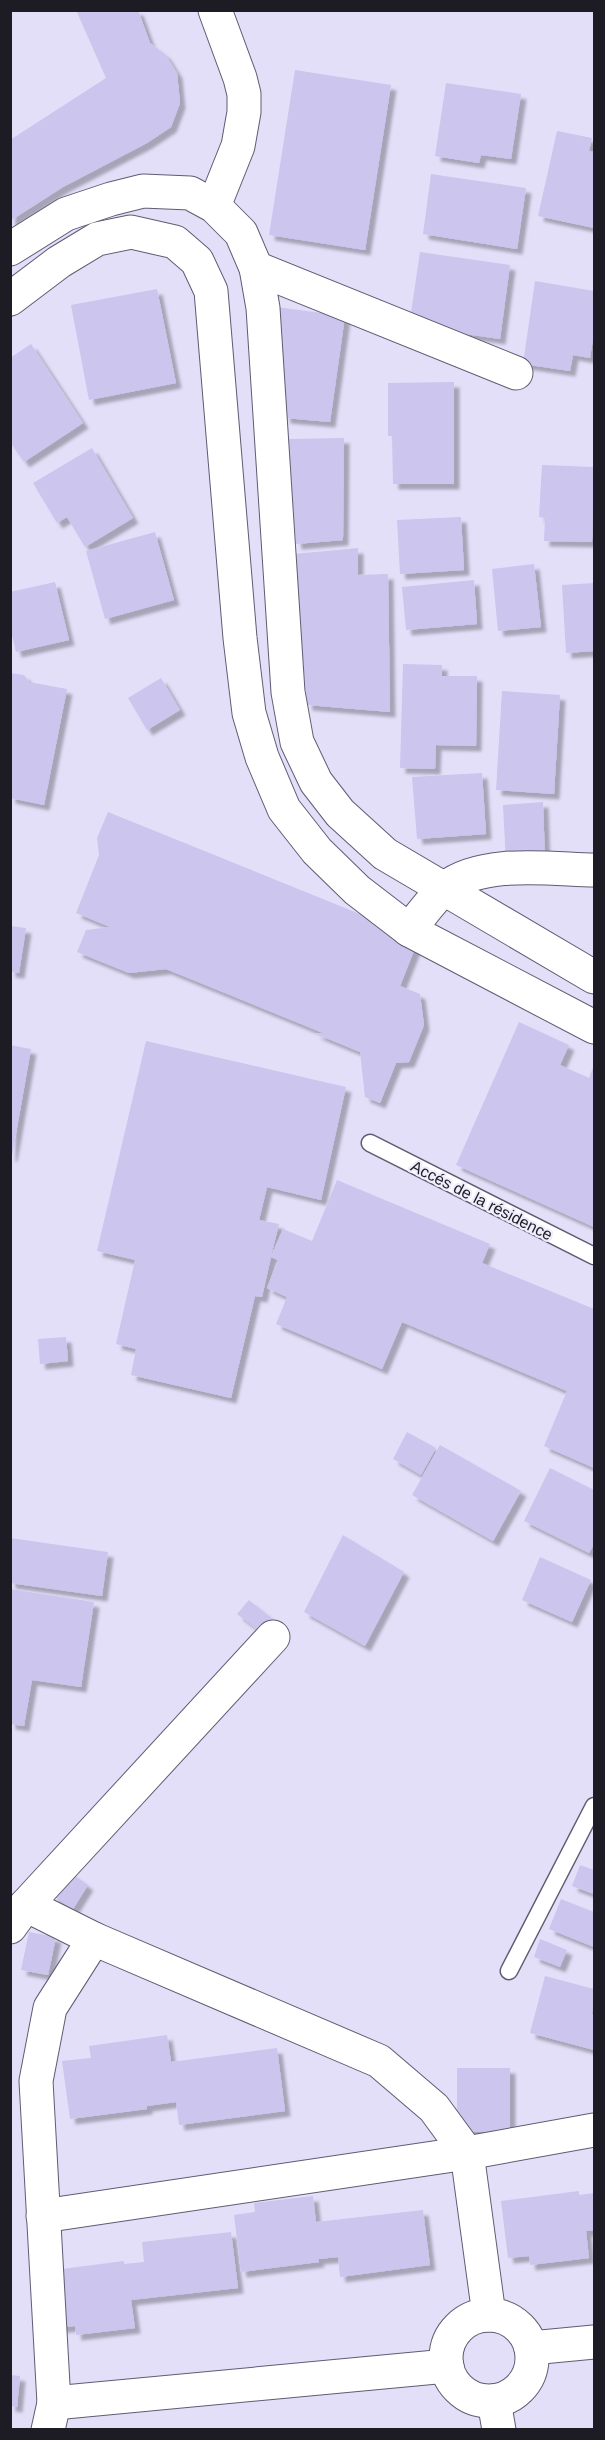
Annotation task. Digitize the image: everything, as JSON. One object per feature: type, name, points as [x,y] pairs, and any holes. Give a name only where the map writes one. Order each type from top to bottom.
[{"type":"street","points":[[214,206],[238,146],[244,112],[240,78],[221,13]]},
{"type":"street","points":[[10,249],[66,214],[143,191],[190,193],[214,206],[241,233],[256,268],[263,308],[288,692],[297,742],[316,782],[340,813],[385,854],[594,977]]},
{"type":"street","points":[[10,299],[59,261],[97,239],[131,232],[175,242],[197,261],[211,291],[240,638],[249,713],[262,757],[284,809],[317,851],[357,890],[409,930],[594,1027]]},
{"type":"street","points":[[256,268],[516,373]]},
{"type":"street","points":[[262,757],[297,742]]},
{"type":"street","points":[[409,930],[444,889],[462,877],[509,867],[594,870]]},
{"type":"street","points":[[273,1637],[18,1916],[94,1939],[379,2061],[434,2108],[467,2153],[489,2315]]},
{"type":"street","points":[[94,1939],[50,2008],[36,2081],[51,2416],[447,2366]]},
{"type":"street","points":[[43,2216],[467,2153],[594,2130]]},
{"type":"street","points":[[489,2315],[503,2317],[516,2324],[526,2335],[531,2348],[532,2362],[528,2377],[520,2388],[508,2397],[497,2415],[480,2401],[467,2396],[456,2386],[447,2366],[448,2347],[453,2334],[475,2317],[489,2315]]},
{"type":"street","points":[[531,2348],[594,2342]]},
{"type":"lane","name":"Accés de la résidence","points":[[370,1143],[594,1256]]},
{"type":"lane","points":[[509,1971],[594,1806]]},
{"type":"building","points":[[76,10],[138,10],[150,43],[165,54],[177,73],[180,103],[171,127],[147,143],[63,187],[10,221],[10,140],[106,78]]},
{"type":"building","points":[[295,70],[391,85],[365,250],[269,235]]},
{"type":"building","points":[[446,83],[521,94],[511,159],[481,155],[479,163],[435,156]]},
{"type":"building","points":[[557,131],[592,138],[589,151],[594,152],[594,228],[538,216]]},
{"type":"building","points":[[431,174],[526,188],[517,249],[423,234]]},
{"type":"building","points":[[420,252],[510,265],[500,339],[409,326]]},
{"type":"building","points":[[535,281],[594,291],[594,332],[590,358],[573,355],[570,371],[523,364]]},
{"type":"building","points":[[157,289],[176,383],[89,400],[71,305]]},
{"type":"building","points":[[276,307],[345,316],[330,422],[285,418]]},
{"type":"building","points":[[31,344],[83,423],[24,462],[10,442],[10,358]]},
{"type":"building","points":[[454,382],[454,484],[393,484],[392,436],[388,436],[388,383]]},
{"type":"building","points":[[344,438],[343,540],[296,544],[288,439]]},
{"type":"building","points":[[92,448],[133,518],[85,547],[67,517],[57,523],[33,483]]},
{"type":"building","points":[[542,465],[594,467],[592,542],[544,541],[545,518],[539,517]]},
{"type":"building","points":[[461,517],[464,570],[400,574],[397,520]]},
{"type":"building","points":[[155,532],[174,600],[105,619],[86,551]]},
{"type":"building","points":[[358,548],[358,575],[388,574],[390,712],[307,705],[294,554]]},
{"type":"building","points":[[534,564],[541,627],[498,631],[492,569]]},
{"type":"building","points":[[474,580],[477,624],[406,630],[402,587]]},
{"type":"building","points":[[55,582],[69,640],[16,652],[10,627],[10,592]]},
{"type":"building","points":[[594,583],[594,651],[566,653],[562,585]]},
{"type":"building","points":[[403,664],[442,665],[442,676],[477,676],[476,746],[436,745],[435,769],[400,768]]},
{"type":"building","points":[[10,673],[24,675],[29,682],[67,689],[44,805],[10,798]]},
{"type":"building","points":[[161,678],[180,710],[147,730],[128,698]]},
{"type":"building","points":[[502,691],[560,695],[554,794],[496,790]]},
{"type":"building","points":[[482,773],[486,834],[417,839],[412,777]]},
{"type":"building","points":[[543,802],[545,860],[506,862],[503,805]]},
{"type":"building","points":[[108,812],[419,938],[400,986],[420,994],[424,1025],[409,1062],[396,1063],[380,1103],[365,1097],[360,1052],[314,1033],[323,1033],[166,969],[129,973],[77,952],[86,930],[110,927],[76,913],[99,855],[97,838]]},
{"type":"building","points":[[10,926],[26,928],[19,973],[10,972]]},
{"type":"building","points":[[519,1022],[569,1045],[560,1065],[589,1078],[594,1065],[594,1227],[456,1165]]},
{"type":"building","points":[[146,1041],[346,1087],[321,1200],[267,1187],[259,1220],[279,1224],[271,1256],[283,1229],[312,1241],[337,1180],[490,1244],[482,1263],[594,1309],[594,1468],[544,1446],[567,1391],[402,1322],[382,1369],[276,1324],[287,1297],[267,1288],[278,1260],[271,1257],[262,1297],[255,1296],[231,1398],[131,1375],[136,1349],[116,1344],[135,1260],[97,1251]]},
{"type":"building","points":[[10,1045],[31,1049],[12,1156],[10,1156]]},
{"type":"building","points":[[66,1337],[68,1361],[40,1364],[38,1339]]},
{"type":"building","points":[[407,1432],[436,1448],[421,1475],[393,1459]]},
{"type":"building","points":[[440,1445],[521,1491],[493,1541],[412,1495]]},
{"type":"building","points":[[550,1468],[594,1490],[594,1546],[589,1553],[524,1521]]},
{"type":"building","points":[[343,1535],[404,1572],[365,1646],[304,1612]]},
{"type":"building","points":[[10,1538],[108,1552],[102,1596],[10,1583]]},
{"type":"building","points":[[540,1557],[591,1580],[572,1622],[522,1600]]},
{"type":"building","points":[[10,1589],[94,1602],[81,1687],[32,1680],[24,1726],[10,1724]]},
{"type":"building","points":[[249,1600],[275,1621],[265,1635],[237,1614]]},
{"type":"building","points":[[580,1865],[594,1870],[594,1894],[572,1886]]},
{"type":"building","points":[[68,1871],[88,1885],[73,1909],[52,1895]]},
{"type":"building","points":[[561,1899],[594,1912],[594,1947],[549,1929]]},
{"type":"building","points":[[29,1932],[56,1937],[48,1975],[21,1970]]},
{"type":"building","points":[[540,1939],[567,1950],[560,1967],[534,1957]]},
{"type":"building","points":[[545,1976],[594,1989],[592,2014],[594,2015],[594,2050],[530,2033]]},
{"type":"building","points":[[167,2035],[171,2062],[277,2048],[285,2111],[179,2125],[176,2102],[147,2106],[147,2109],[70,2119],[62,2061],[91,2058],[89,2046]]},
{"type":"building","points":[[457,2068],[510,2068],[510,2132],[457,2132]]},
{"type":"building","points":[[579,2191],[579,2195],[594,2193],[594,2230],[586,2231],[589,2258],[530,2265],[529,2256],[508,2258],[501,2201]]},
{"type":"building","points":[[313,2196],[316,2222],[423,2210],[430,2265],[340,2277],[338,2257],[318,2259],[319,2262],[241,2272],[234,2215],[255,2212],[254,2203]]},
{"type":"building","points":[[231,2232],[238,2288],[131,2300],[135,2328],[76,2335],[75,2326],[53,2328],[46,2271],[124,2261],[124,2264],[144,2262],[142,2242]]},
{"type":"building","points":[[10,2375],[20,2376],[17,2407],[10,2406]]}]
